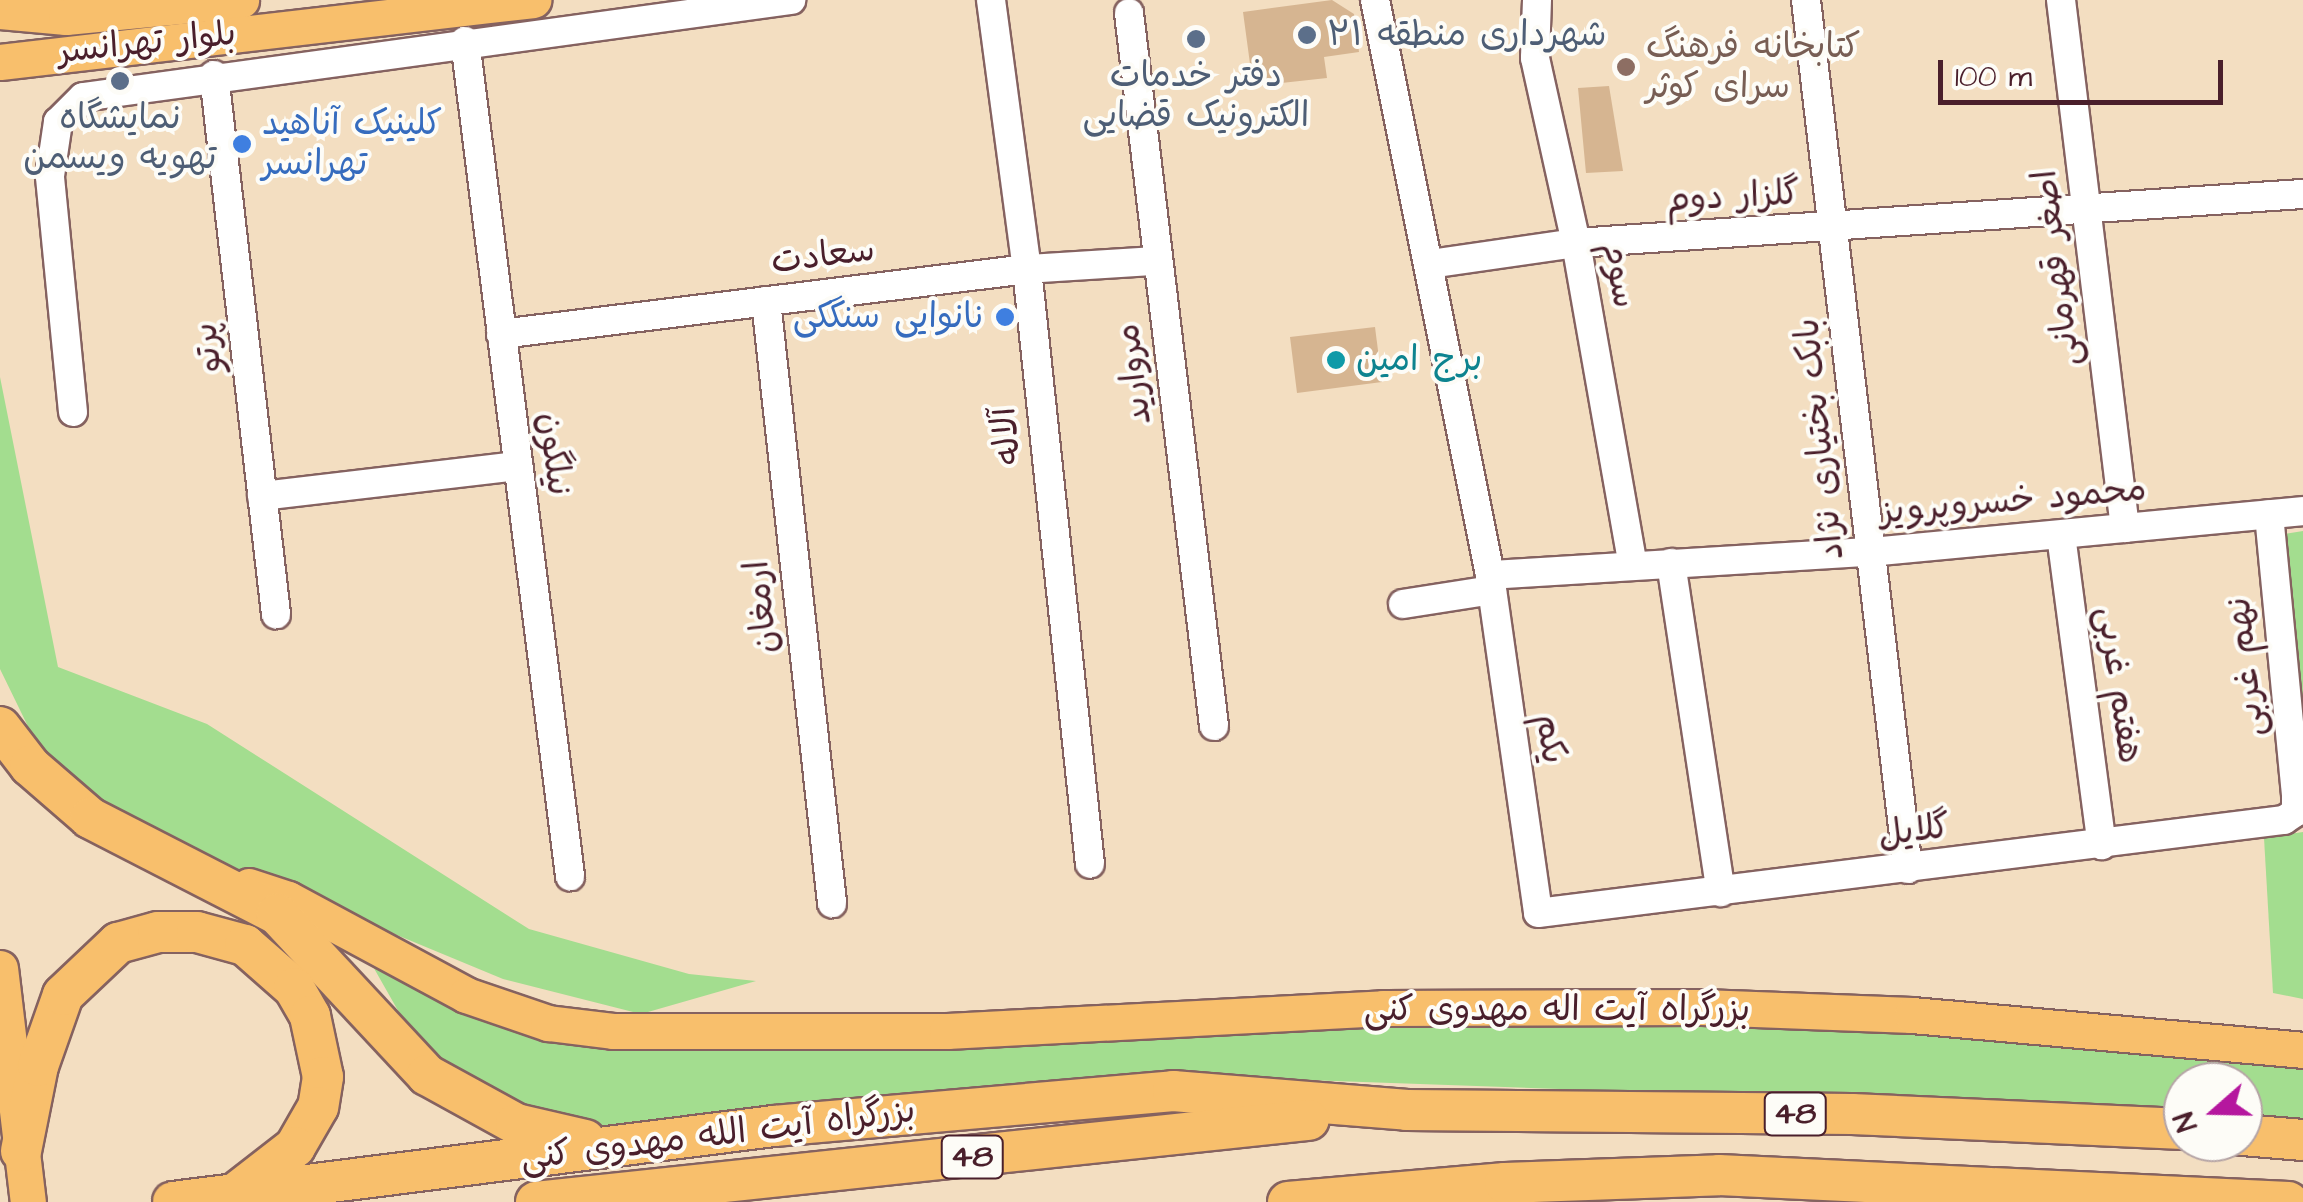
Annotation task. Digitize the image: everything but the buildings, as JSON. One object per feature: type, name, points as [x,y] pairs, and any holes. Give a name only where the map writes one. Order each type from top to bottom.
[{"type":"highway","points":[[0,727],[30,766],[90,818],[277,914],[428,1075],[467,1102],[557,1137],[623,1144]]},
{"type":"highway","points":[[22,1151],[38,1066],[63,995],[118,942],[158,932],[197,932],[245,945],[294,988],[310,1016],[324,1076],[318,1107],[295,1147],[233,1194]]},
{"type":"highway","name":"بزرگراه آیت الله مهدوی کنی","points":[[173,1202],[623,1144],[1120,1094],[1173,1091],[1408,1110]]},
{"type":"highway","name":"بزرگراه آیت الله مهدوی کنی","points":[[536,1202],[1408,1110]]},
{"type":"highway","name":"48","points":[[1408,1110],[1852,1114],[2163,1129]]},
{"type":"highway","points":[[2263,1137],[2303,1140]]},
{"type":"highway","name":"48","points":[[1288,1202],[1505,1183],[1719,1175],[2288,1202]]},
{"type":"highway","points":[[1901,1181],[1962,1202]]},
{"type":"main road","name":"بلوار تهرانسر","points":[[0,11],[66,17],[242,0]]},
{"type":"main road","name":"بلوار تهرانسر","points":[[0,62],[533,0]]},
{"type":"main road","name":"بزرگراه آیت اله مهدوی کنی","points":[[172,860],[288,900],[466,995],[548,1023],[666,1033],[810,1026],[947,1032],[1383,1008],[1702,1006],[1912,1015],[2303,1050]]},
{"type":"main road","points":[[0,968],[27,1197]]},
{"type":"street","points":[[73,412],[50,176],[58,122],[83,97],[369,53],[791,0]]},
{"type":"street","name":"آلاله","points":[[990,0],[1027,268],[1090,864]]},
{"type":"street","name":"یکم","points":[[1375,0],[1491,583],[1538,913]]},
{"type":"street","name":"سوم","points":[[1536,0],[1534,58],[1576,243],[1633,564]]},
{"type":"street","name":"بابک بختیاری نژاد","points":[[1806,0],[1908,869]]},
{"type":"street","name":"اصغر قهرمانی","points":[[2061,0],[2125,528]]},
{"type":"street","name":"مروارید","points":[[1129,13],[1154,261],[1214,726]]},
{"type":"street","points":[[304,26],[369,53]]},
{"type":"street","name":"نیلگون","points":[[465,41],[570,876]]},
{"type":"street","name":"پرتو","points":[[214,75],[276,614]]},
{"type":"street","name":"گلزار دوم","points":[[1430,264],[1576,243],[1834,229],[2303,194]]},
{"type":"street","name":"سعادت","points":[[501,334],[1027,268],[1154,261]]},
{"type":"street","name":"ارمغان","points":[[766,301],[832,904]]},
{"type":"street","points":[[262,496],[518,466]]},
{"type":"street","name":"محمود خسروپرویز","points":[[1403,604],[1491,583],[1633,564],[1870,552],[2303,511]]},
{"type":"street","name":"نهم غربی","points":[[2269,514],[2296,812]]},
{"type":"street","name":"هفتم غربی","points":[[2061,536],[2102,845]]},
{"type":"street","points":[[1671,563],[1721,892]]},
{"type":"street","name":"گلایل","points":[[1538,913],[2102,845],[2284,820],[2296,812]]},
{"type":"green space","points":[[0,377],[58,667],[207,724],[529,929],[689,974],[756,981],[641,1014],[503,979],[112,817],[39,749],[0,669]]},
{"type":"green space","points":[[2303,531],[2303,743],[2285,534]]},
{"type":"green space","points":[[2303,832],[2303,999],[2273,993],[2264,838]]},
{"type":"green space","points":[[367,956],[518,1033],[609,1051],[851,1047],[1482,1019],[1888,1029],[2303,1064],[2303,1121],[2263,1118],[2263,1062],[2163,1062],[2163,1110],[1278,1079],[586,1128],[470,1087],[413,1037]]},
{"type":"place","name":"شهرداری منطقه ۲۱","points":[[1307,35]]},
{"type":"place","name":"دفتر خدمات الکترونیک قضایی","points":[[1196,39]]},
{"type":"place","name":"کتابخانه فرهنگ سرای کوثر","points":[[1626,67]]},
{"type":"place","name":"نمایشگاه تهویه ویسمن","points":[[120,81]]},
{"type":"place","name":"کلینیک آناهید تهرانسر","points":[[242,144]]},
{"type":"place","name":"نانوایی سنگکی","points":[[1005,317]]},
{"type":"place","name":"برج امین","points":[[1336,360]]}]
